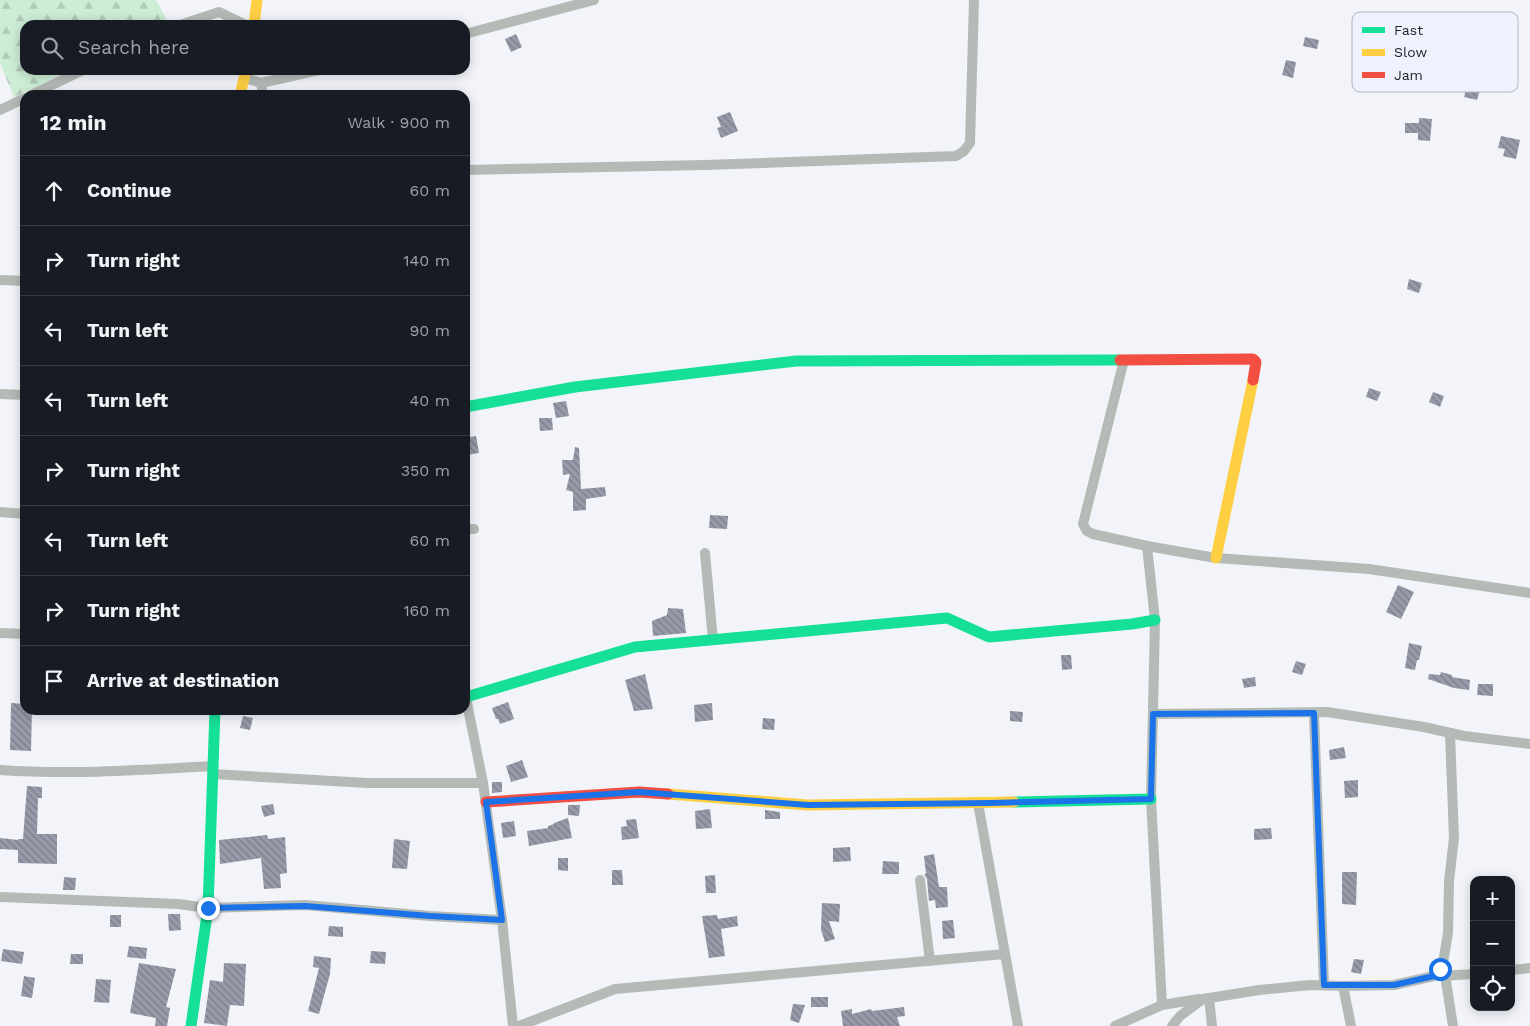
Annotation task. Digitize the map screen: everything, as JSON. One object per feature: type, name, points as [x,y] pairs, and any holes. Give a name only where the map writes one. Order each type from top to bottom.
[{"type":"street","points":[[255,20],[257,0]]},
{"type":"street","points":[[470,33],[594,0]]},
{"type":"street","points":[[470,170],[705,165],[956,156],[964,151],[970,143],[974,0]]},
{"type":"street","points":[[195,20],[219,12],[236,20]]},
{"type":"street","points":[[41,90],[72,75]]},
{"type":"street","points":[[241,90],[245,75]]},
{"type":"street","points":[[247,75],[261,83],[297,75]]},
{"type":"street","points":[[261,83],[262,90]]},
{"type":"street","points":[[0,110],[20,100]]},
{"type":"street","points":[[0,280],[20,281]]},
{"type":"street","points":[[470,406],[575,387],[796,361],[1253,359],[1256,362],[1256,366],[1216,558]]},
{"type":"street","points":[[1124,360],[1083,524],[1087,531],[1146,546],[1216,558],[1369,569],[1530,593]]},
{"type":"street","points":[[0,394],[20,395]]},
{"type":"street","points":[[0,512],[20,514]]},
{"type":"street","points":[[1146,546],[1155,620],[1151,799],[1162,1005]]},
{"type":"street","points":[[705,553],[714,640]]},
{"type":"street","points":[[470,694],[635,647],[948,618],[989,637],[1132,624],[1155,620]]},
{"type":"street","points":[[0,633],[20,634]]},
{"type":"street","points":[[1153,714],[1327,712],[1424,727],[1450,734],[1530,744]]},
{"type":"street","points":[[1314,713],[1324,985]]},
{"type":"street","points":[[191,1026],[208,908],[215,715]]},
{"type":"street","points":[[470,715],[486,802],[502,920],[513,1026]]},
{"type":"street","points":[[1434,976],[1442,964],[1448,933],[1449,882],[1454,838],[1450,734]]},
{"type":"street","points":[[0,770],[27,772],[113,772],[212,770],[367,783],[483,783]]},
{"type":"street","points":[[486,802],[639,792],[808,805],[1151,799]]},
{"type":"street","points":[[978,803],[1018,1026]]},
{"type":"street","points":[[920,880],[930,961]]},
{"type":"street","points":[[0,897],[178,904],[208,908],[305,906],[502,920]]},
{"type":"street","points":[[519,1026],[615,989],[1005,954]]},
{"type":"street","points":[[1515,970],[1530,968]]},
{"type":"street","points":[[1115,1026],[1162,1005],[1259,990],[1310,985],[1394,985],[1434,976],[1470,974]]},
{"type":"street","points":[[1445,975],[1453,1026]]},
{"type":"street","points":[[1343,986],[1351,1026]]},
{"type":"street","points":[[1172,1026],[1180,1016],[1206,998]]},
{"type":"street","points":[[1206,998],[1212,1026]]},
{"type":"green space","points":[[0,0],[156,0],[167,20],[20,20],[20,75],[60,75],[29,90],[20,90],[20,94],[14,97],[0,63]]},
{"type":"building","points":[[516,34],[522,47],[511,52],[505,39]]},
{"type":"building","points":[[1305,37],[1319,40],[1317,49],[1303,46]]},
{"type":"building","points":[[1286,60],[1296,62],[1293,78],[1282,75]]},
{"type":"building","points":[[1465,92],[1479,92],[1477,100],[1464,97]]},
{"type":"building","points":[[730,112],[738,131],[721,138],[717,128],[721,127],[717,117]]},
{"type":"building","points":[[1419,118],[1432,119],[1430,141],[1418,140],[1418,133],[1405,133],[1405,123],[1419,123]]},
{"type":"building","points":[[1501,136],[1520,140],[1516,159],[1503,156],[1505,149],[1498,148]]},
{"type":"building","points":[[1409,279],[1422,283],[1419,293],[1407,289]]},
{"type":"building","points":[[1369,388],[1381,392],[1377,401],[1366,397]]},
{"type":"building","points":[[1433,392],[1444,396],[1440,407],[1429,402]]},
{"type":"building","points":[[566,401],[569,416],[556,418],[553,403]]},
{"type":"building","points":[[539,418],[552,418],[553,430],[540,431]]},
{"type":"building","points":[[476,436],[479,453],[470,454],[470,437]]},
{"type":"building","points":[[575,447],[579,448],[581,489],[605,487],[606,496],[586,499],[586,510],[573,511],[573,492],[566,490],[570,474],[563,475],[562,460],[573,460]]},
{"type":"building","points":[[710,515],[728,516],[727,529],[709,528]]},
{"type":"building","points":[[1398,585],[1414,592],[1401,619],[1386,612]]},
{"type":"building","points":[[668,608],[683,609],[686,633],[653,636],[652,621],[667,615]]},
{"type":"building","points":[[1409,643],[1422,646],[1415,670],[1405,668]]},
{"type":"building","points":[[1061,655],[1071,655],[1072,669],[1062,670]]},
{"type":"building","points":[[1296,661],[1306,664],[1302,675],[1292,672]]},
{"type":"building","points":[[1441,672],[1452,675],[1452,677],[1470,680],[1469,690],[1454,688],[1428,679],[1429,674],[1440,675]]},
{"type":"building","points":[[645,674],[653,709],[634,711],[625,680]]},
{"type":"building","points":[[1255,677],[1256,686],[1244,688],[1242,679]]},
{"type":"building","points":[[1478,684],[1493,684],[1493,696],[1477,695]]},
{"type":"building","points":[[508,702],[514,719],[500,724],[492,708]]},
{"type":"building","points":[[11,703],[20,704],[20,715],[32,715],[31,751],[10,750]]},
{"type":"building","points":[[712,703],[713,720],[695,722],[694,705]]},
{"type":"building","points":[[1010,711],[1023,712],[1022,722],[1010,721]]},
{"type":"building","points":[[243,716],[253,718],[250,730],[240,728]]},
{"type":"building","points":[[763,718],[775,719],[774,730],[762,729]]},
{"type":"building","points":[[1344,747],[1346,758],[1330,760],[1329,750]]},
{"type":"building","points":[[522,760],[528,777],[511,782],[506,766]]},
{"type":"building","points":[[1358,780],[1358,797],[1345,798],[1344,781]]},
{"type":"building","points":[[492,782],[502,782],[502,792],[492,793]]},
{"type":"building","points":[[27,786],[42,787],[42,798],[38,798],[37,834],[57,834],[57,864],[18,863],[18,850],[0,849],[0,838],[23,839]]},
{"type":"building","points":[[273,804],[275,814],[264,817],[261,806]]},
{"type":"building","points":[[568,805],[580,805],[579,816],[568,815]]},
{"type":"building","points":[[710,809],[712,828],[696,829],[695,811]]},
{"type":"building","points":[[765,810],[780,812],[780,819],[765,819]]},
{"type":"building","points":[[568,818],[572,838],[529,846],[527,831],[548,828],[548,826],[554,823]]},
{"type":"building","points":[[636,819],[639,838],[622,840],[621,827],[627,826],[626,820]]},
{"type":"building","points":[[514,821],[516,836],[503,838],[501,823]]},
{"type":"building","points":[[1271,828],[1272,839],[1254,840],[1254,829]]},
{"type":"building","points":[[267,835],[268,839],[285,837],[287,873],[280,874],[281,888],[264,889],[261,858],[220,864],[219,840]]},
{"type":"building","points":[[394,839],[410,841],[407,869],[392,868]]},
{"type":"building","points":[[850,847],[851,861],[833,862],[833,848]]},
{"type":"building","points":[[934,854],[939,887],[947,887],[948,907],[936,908],[935,900],[929,901],[927,879],[924,874],[926,874],[924,856]]},
{"type":"building","points":[[558,858],[568,858],[568,871],[558,870]]},
{"type":"building","points":[[883,861],[899,862],[899,874],[882,874]]},
{"type":"building","points":[[612,870],[622,870],[623,885],[612,885]]},
{"type":"building","points":[[1342,872],[1357,872],[1356,905],[1342,904]]},
{"type":"building","points":[[715,875],[716,893],[706,893],[705,876]]},
{"type":"building","points":[[64,877],[76,878],[75,890],[63,890]]},
{"type":"building","points":[[822,903],[840,904],[839,922],[829,921],[835,939],[825,942],[821,930]]},
{"type":"building","points":[[168,914],[180,914],[181,930],[169,931]]},
{"type":"building","points":[[110,915],[121,915],[121,927],[110,927]]},
{"type":"building","points":[[717,915],[718,919],[737,916],[738,926],[721,929],[725,956],[709,958],[702,916]]},
{"type":"building","points":[[953,920],[955,938],[943,939],[942,921]]},
{"type":"building","points":[[329,926],[343,927],[343,937],[328,936]]},
{"type":"building","points":[[129,946],[147,948],[146,959],[127,957]]},
{"type":"building","points":[[3,949],[24,952],[22,964],[1,961]]},
{"type":"building","points":[[371,951],[386,952],[385,964],[370,963]]},
{"type":"building","points":[[71,954],[83,954],[83,964],[70,964]]},
{"type":"building","points":[[314,956],[331,958],[330,974],[319,1014],[308,1011],[319,968],[313,967]]},
{"type":"building","points":[[1354,959],[1364,960],[1361,974],[1351,972]]},
{"type":"building","points":[[139,963],[176,969],[166,1007],[170,1008],[167,1026],[155,1026],[156,1018],[130,1013]]},
{"type":"building","points":[[224,963],[246,964],[244,1006],[230,1005],[227,1026],[204,1023],[210,980],[223,982]]},
{"type":"building","points":[[24,976],[35,978],[32,998],[21,996]]},
{"type":"building","points":[[96,979],[111,980],[109,1003],[94,1002]]},
{"type":"building","points":[[811,997],[828,997],[828,1007],[811,1007]]},
{"type":"building","points":[[793,1004],[805,1005],[799,1023],[790,1020]]},
{"type":"building","points":[[904,1007],[905,1016],[897,1017],[900,1026],[843,1026],[841,1011],[852,1009],[852,1014],[871,1009],[872,1011]]},
{"type":"traffic: fast","points":[[470,406],[575,387],[796,361],[1120,360]]},
{"type":"traffic: fast","points":[[470,696],[635,647],[947,618],[989,637],[1132,624],[1155,620]]},
{"type":"traffic: fast","points":[[191,1026],[208,908],[215,715]]},
{"type":"traffic: fast","points":[[1014,802],[1151,799]]},
{"type":"traffic: slow","points":[[255,20],[257,0]]},
{"type":"traffic: slow","points":[[241,90],[245,75]]},
{"type":"traffic: slow","points":[[1216,558],[1253,380]]},
{"type":"traffic: slow","points":[[668,794],[808,805],[1014,802]]},
{"type":"traffic: jam","points":[[1120,360],[1253,359],[1256,362],[1253,380]]},
{"type":"traffic: jam","points":[[486,802],[639,792],[668,794]]},
{"type":"route","points":[[208,908],[305,906],[502,920],[486,802],[639,792],[808,805],[1151,799],[1153,714],[1314,713],[1324,985],[1394,985],[1434,976],[1440,969]]}]
